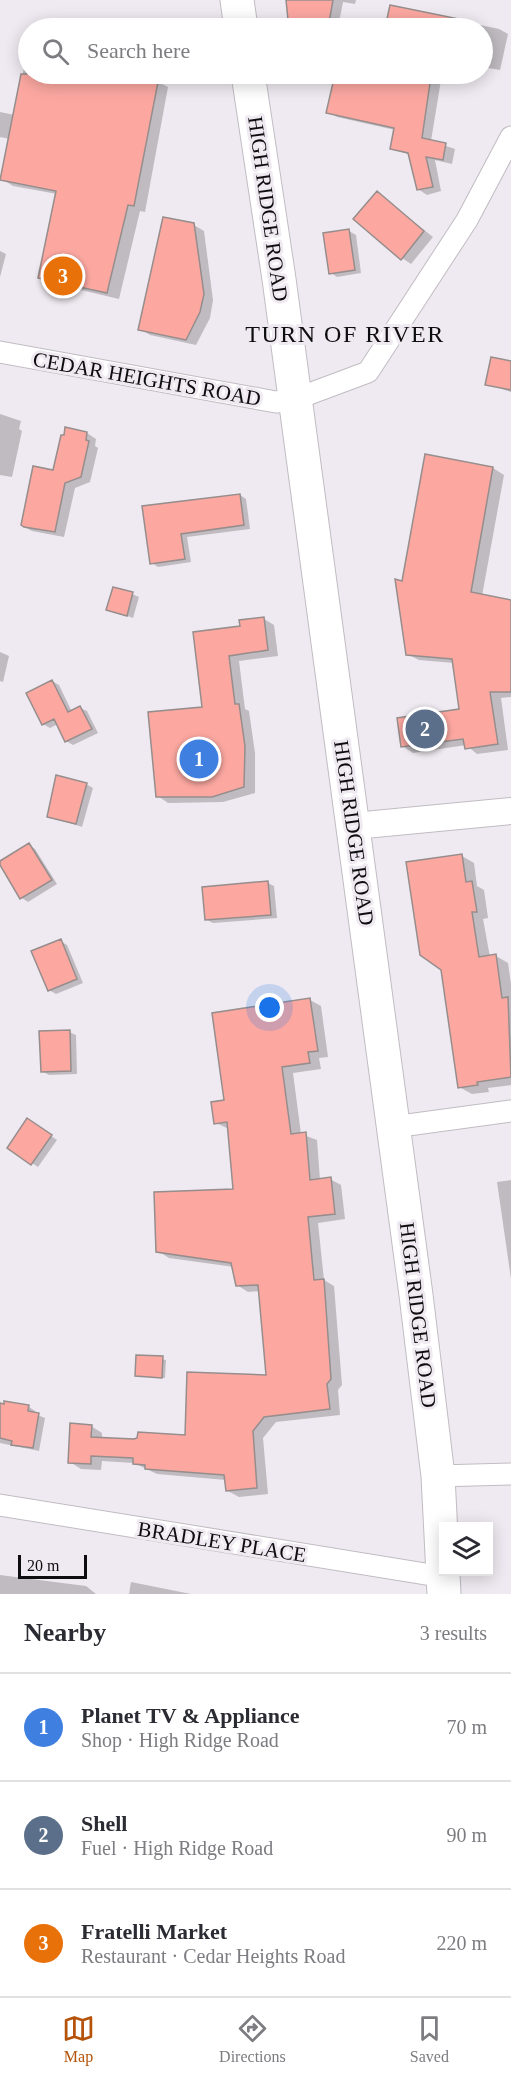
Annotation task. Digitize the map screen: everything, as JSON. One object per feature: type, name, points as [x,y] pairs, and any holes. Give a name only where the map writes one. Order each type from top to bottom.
[{"type":"main road","points":[[237,0],[240,18]]},
{"type":"main road","name":"HIGH RIDGE ROAD","points":[[249,84],[354,826],[438,1476],[444,1586]]},
{"type":"street","points":[[293,400],[368,372],[467,220],[511,137]]},
{"type":"street","name":"CEDAR HEIGHTS ROAD","points":[[0,352],[276,402],[293,400]]},
{"type":"street","points":[[354,826],[511,812]]},
{"type":"street","points":[[393,1127],[511,1111]]},
{"type":"street","points":[[438,1476],[511,1474]]},
{"type":"street","name":"BRADLEY PLACE","points":[[0,1505],[444,1586]]},
{"type":"building","points":[[286,0],[333,0],[330,18],[288,18]]},
{"type":"building","points":[[390,5],[454,18],[387,18]]},
{"type":"building","points":[[19,84],[158,84],[134,206],[128,205],[107,293],[38,278],[56,191],[0,180]]},
{"type":"building","points":[[333,84],[430,84],[422,138],[446,143],[443,160],[426,157],[433,187],[417,190],[408,153],[390,149],[394,128],[326,113]]},
{"type":"building","points":[[377,191],[424,231],[401,260],[353,219]]},
{"type":"building","points":[[163,217],[194,223],[204,294],[200,312],[186,340],[138,330]]},
{"type":"building","points":[[349,229],[355,270],[329,274],[323,233]]},
{"type":"building","points":[[491,357],[511,361],[511,390],[485,385]]},
{"type":"building","points":[[65,427],[87,432],[86,440],[89,441],[81,477],[65,483],[55,532],[24,527],[21,525],[33,466],[53,470]]},
{"type":"building","points":[[425,454],[493,467],[471,592],[511,600],[511,692],[490,692],[498,744],[465,749],[463,739],[401,747],[397,718],[459,709],[452,659],[406,655],[395,579],[402,581]]},
{"type":"building","points":[[240,494],[244,525],[181,534],[185,559],[150,564],[142,506]]},
{"type":"building","points":[[113,587],[133,592],[127,616],[106,610]]},
{"type":"building","points":[[264,617],[268,650],[229,656],[235,704],[239,704],[245,746],[244,787],[212,797],[156,797],[148,712],[202,707],[193,632],[240,626],[239,620]]},
{"type":"building","points":[[52,680],[68,712],[80,706],[92,729],[65,742],[54,719],[42,725],[26,693]]},
{"type":"building","points":[[56,775],[87,783],[76,824],[47,817]]},
{"type":"building","points":[[29,843],[52,880],[20,899],[0,865],[0,861]]},
{"type":"building","points":[[462,854],[466,882],[472,881],[477,912],[472,912],[479,957],[496,954],[502,998],[508,997],[511,1077],[477,1082],[478,1085],[458,1088],[441,970],[420,955],[406,862]]},
{"type":"building","points":[[268,881],[271,915],[205,920],[202,887]]},
{"type":"building","points":[[61,939],[77,979],[48,991],[31,951]]},
{"type":"building","points":[[310,998],[318,1051],[308,1052],[310,1063],[282,1067],[291,1134],[306,1132],[310,1180],[331,1177],[335,1214],[308,1217],[314,1280],[324,1279],[331,1379],[327,1384],[330,1409],[264,1417],[253,1431],[257,1488],[226,1491],[224,1475],[145,1469],[145,1465],[133,1464],[133,1458],[91,1456],[91,1464],[68,1463],[70,1423],[92,1425],[91,1437],[134,1439],[137,1438],[138,1432],[185,1435],[187,1372],[266,1375],[258,1285],[236,1286],[231,1263],[156,1252],[154,1192],[233,1189],[227,1122],[214,1124],[211,1102],[224,1100],[212,1013]]},
{"type":"building","points":[[70,1030],[71,1071],[41,1072],[39,1031]]},
{"type":"building","points":[[27,1118],[52,1135],[31,1165],[7,1148]]},
{"type":"building","points":[[136,1355],[163,1356],[162,1378],[135,1376]]},
{"type":"building","points":[[4,1401],[29,1405],[28,1411],[39,1413],[33,1448],[11,1445],[12,1441],[0,1438],[0,1403],[4,1404]]},
{"type":"place","name":"Fratelli Market","points":[[63,276]]},
{"type":"place","name":"Shell","points":[[425,729]]},
{"type":"place","name":"Planet TV & Appliance","points":[[199,759]]},
{"type":"district","name":"TURN OF RIVER","points":[[345,334]]}]
